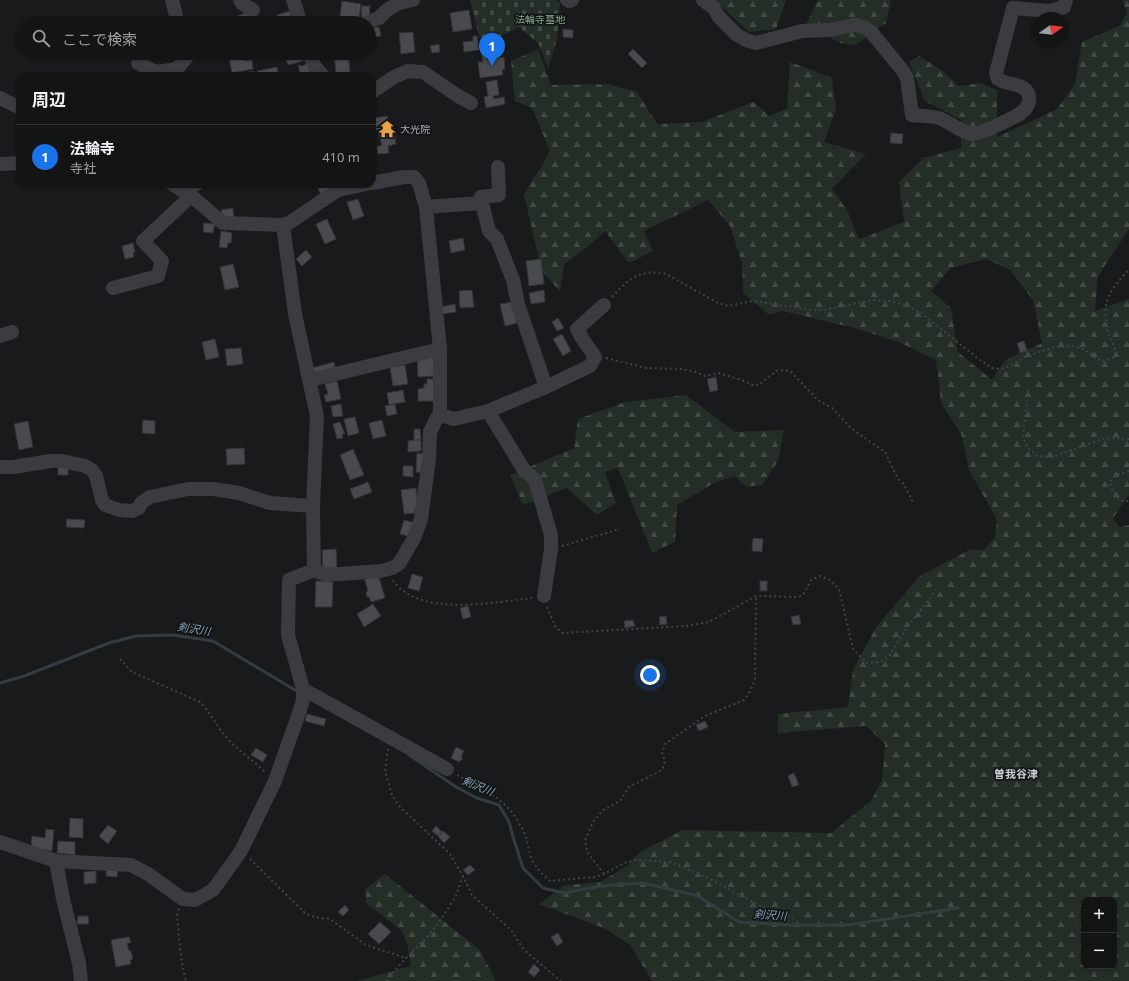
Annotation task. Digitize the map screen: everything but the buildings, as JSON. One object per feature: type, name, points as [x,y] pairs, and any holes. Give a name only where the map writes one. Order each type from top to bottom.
[{"type":"street","points":[[172,0],[176,16]]},
{"type":"street","points":[[240,0],[243,4],[253,10]]},
{"type":"street","points":[[293,0],[299,16]]},
{"type":"street","points":[[376,19],[399,3],[413,0]]},
{"type":"street","points":[[566,0],[572,0]]},
{"type":"street","points":[[703,0],[714,8],[719,17],[737,35],[756,43],[802,31],[830,30],[855,25],[864,27],[871,32],[907,78],[912,115],[938,117],[956,128],[973,135],[982,133],[1023,112],[1028,105],[1029,97],[1026,90],[1019,86],[1003,83],[998,79],[996,73],[1013,8],[1052,11],[1064,6],[1066,0]]},
{"type":"street","points":[[138,63],[156,72],[177,69],[184,60]]},
{"type":"street","points":[[312,60],[319,72]]},
{"type":"street","points":[[376,89],[394,77],[408,71],[422,72],[471,103]]},
{"type":"street","points":[[0,98],[16,106]]},
{"type":"street","points":[[0,164],[16,163]]},
{"type":"street","points":[[498,167],[499,195],[481,197],[480,203],[483,207],[489,231],[497,239],[510,274],[518,304],[546,387]]},
{"type":"street","points":[[0,842],[56,861],[131,865],[148,874],[182,899],[195,900],[213,890],[241,851],[275,781],[299,713],[303,694],[288,635],[289,580],[314,570],[326,575],[387,570],[392,568],[399,564],[414,538],[421,519],[429,459],[430,432],[440,412],[440,349],[426,207],[419,182],[414,177],[404,177],[376,182]]},
{"type":"street","points":[[113,288],[158,276],[162,261],[143,241],[185,188],[223,223],[283,225],[289,223],[337,188]]},
{"type":"street","points":[[426,207],[480,203]]},
{"type":"street","points":[[283,225],[295,314],[317,416],[314,506],[314,570]]},
{"type":"street","points":[[440,412],[444,416],[454,419],[488,411],[546,387],[590,366],[595,357],[577,329],[604,305]]},
{"type":"street","points":[[310,380],[440,349]]},
{"type":"street","points":[[488,411],[524,470],[535,480],[551,535],[551,549],[544,596]]},
{"type":"street","points":[[0,467],[13,467],[51,461],[62,461],[85,466],[92,470],[96,476],[102,500],[105,504],[118,510],[132,511],[139,508],[141,503],[150,497],[188,489],[213,489],[239,493],[270,503],[314,506]]},
{"type":"street","points":[[303,694],[389,741],[447,769]]},
{"type":"street","points":[[56,861],[63,899],[79,963],[81,981]]},
{"type":"path","points":[[604,305],[631,278],[654,272],[664,273],[718,303],[728,306],[752,301],[812,310],[825,310],[873,300],[889,301],[908,306],[921,313],[980,360],[992,368],[1001,369],[1014,364],[1026,356],[1056,347],[1077,347],[1090,352],[1096,359],[1102,361],[1112,359],[1116,356],[1115,346],[1109,336],[1106,306],[1108,296],[1129,269]]},
{"type":"path","points":[[595,357],[610,359],[646,368],[681,369],[696,372],[705,376],[718,373],[756,386],[776,371],[784,370],[791,372],[819,401],[832,408],[852,429],[885,452],[898,478],[904,484],[913,502]]},
{"type":"path","points":[[1028,390],[1023,437],[1027,447],[1037,456],[1052,457],[1106,438],[1129,439]]},
{"type":"path","points":[[1129,471],[1116,475],[1110,481],[1111,489],[1115,496],[1126,502],[1129,501]]},
{"type":"path","points":[[551,549],[620,529]]},
{"type":"path","points":[[387,570],[397,586],[419,600],[461,606],[544,596],[555,626],[562,633],[687,626],[709,622],[756,596],[798,597],[803,595],[811,580],[820,576],[830,580],[839,589],[853,649],[867,663],[880,662],[890,655],[906,629],[936,590]]},
{"type":"path","points":[[604,874],[588,852],[585,840],[593,822],[602,811],[620,801],[629,787],[662,770],[665,761],[662,753],[665,744],[706,716],[744,700],[751,690],[755,679],[756,596]]},
{"type":"path","points":[[120,659],[132,672],[200,702],[207,709],[226,738],[275,781]]},
{"type":"path","points":[[389,741],[385,771],[392,795],[399,806],[450,854],[464,876],[472,895],[510,930],[524,950],[561,981]]},
{"type":"path","points":[[447,769],[494,795],[514,813],[527,839],[531,858],[544,876],[550,880],[595,877],[604,874],[624,863],[635,860],[671,862],[712,880],[762,907],[793,918]]},
{"type":"path","points":[[241,851],[306,914],[330,919],[366,945],[406,958]]},
{"type":"path","points":[[386,981],[428,936],[442,918],[456,896],[464,876]]},
{"type":"path","points":[[182,899],[177,913],[182,966],[186,981]]},
{"type":"green space","name":"法輪寺墓地","points":[[470,0],[556,0],[560,3],[557,39],[548,68],[538,43],[519,27],[501,36],[499,47],[482,48]]},
{"type":"green space","points":[[715,0],[786,0],[776,29],[749,32]]},
{"type":"green space","points":[[818,0],[891,0],[886,23],[855,45],[840,43],[806,24]]},
{"type":"green space","points":[[1122,0],[1129,0],[1129,229],[1098,276],[1095,311],[1129,299],[1129,495],[1113,518],[1119,527],[1129,525],[1129,981],[652,981],[630,945],[606,929],[539,904],[565,885],[600,882],[627,866],[640,852],[683,830],[831,833],[871,801],[882,780],[885,744],[866,726],[778,733],[778,714],[848,707],[853,670],[876,627],[920,576],[971,549],[984,550],[995,537],[997,520],[969,470],[961,434],[941,403],[936,360],[899,342],[854,328],[783,311],[769,315],[743,293],[742,263],[730,226],[708,200],[644,231],[653,251],[629,263],[605,231],[564,265],[560,292],[541,269],[524,194],[550,151],[532,108],[515,101],[511,61],[538,49],[551,85],[608,84],[637,92],[657,124],[702,122],[753,102],[770,116],[787,108],[790,62],[832,78],[836,109],[824,142],[866,154],[832,189],[846,208],[859,239],[904,222],[899,182],[923,158],[961,148],[961,120],[925,101],[909,62],[919,56],[943,71],[959,86],[980,83],[997,90],[997,137],[1057,109],[1075,84],[1082,42],[1121,25],[1127,11]],"holes":[[[986,259],[1010,270],[1033,300],[1042,343],[1005,360],[992,380],[958,352],[951,308],[931,291],[951,268]]]},
{"type":"green space","points":[[686,395],[735,432],[784,430],[778,461],[762,485],[747,487],[734,476],[714,483],[677,505],[675,542],[652,553],[618,468],[605,472],[616,503],[597,515],[567,488],[523,505],[510,475],[574,448],[578,419],[625,402]]},
{"type":"green space","points":[[385,874],[480,950],[496,981],[356,981],[411,966],[407,943],[401,930],[366,903],[365,889]]},
{"type":"waterway","name":"剣沢川","points":[[0,683],[24,676],[109,643],[136,636],[173,635],[213,641],[300,693]]},
{"type":"waterway","name":"剣沢川","points":[[409,755],[456,787],[477,798],[499,805],[509,822],[523,868],[543,888],[564,893],[601,886],[643,883],[698,896],[739,922],[787,925],[848,925],[958,908]]},
{"type":"place","name":"法輪寺","points":[[492,66]]},
{"type":"place","name":"大光院","points":[[387,129]]},
{"type":"district","name":"曽我谷津","points":[[1016,774]]}]
